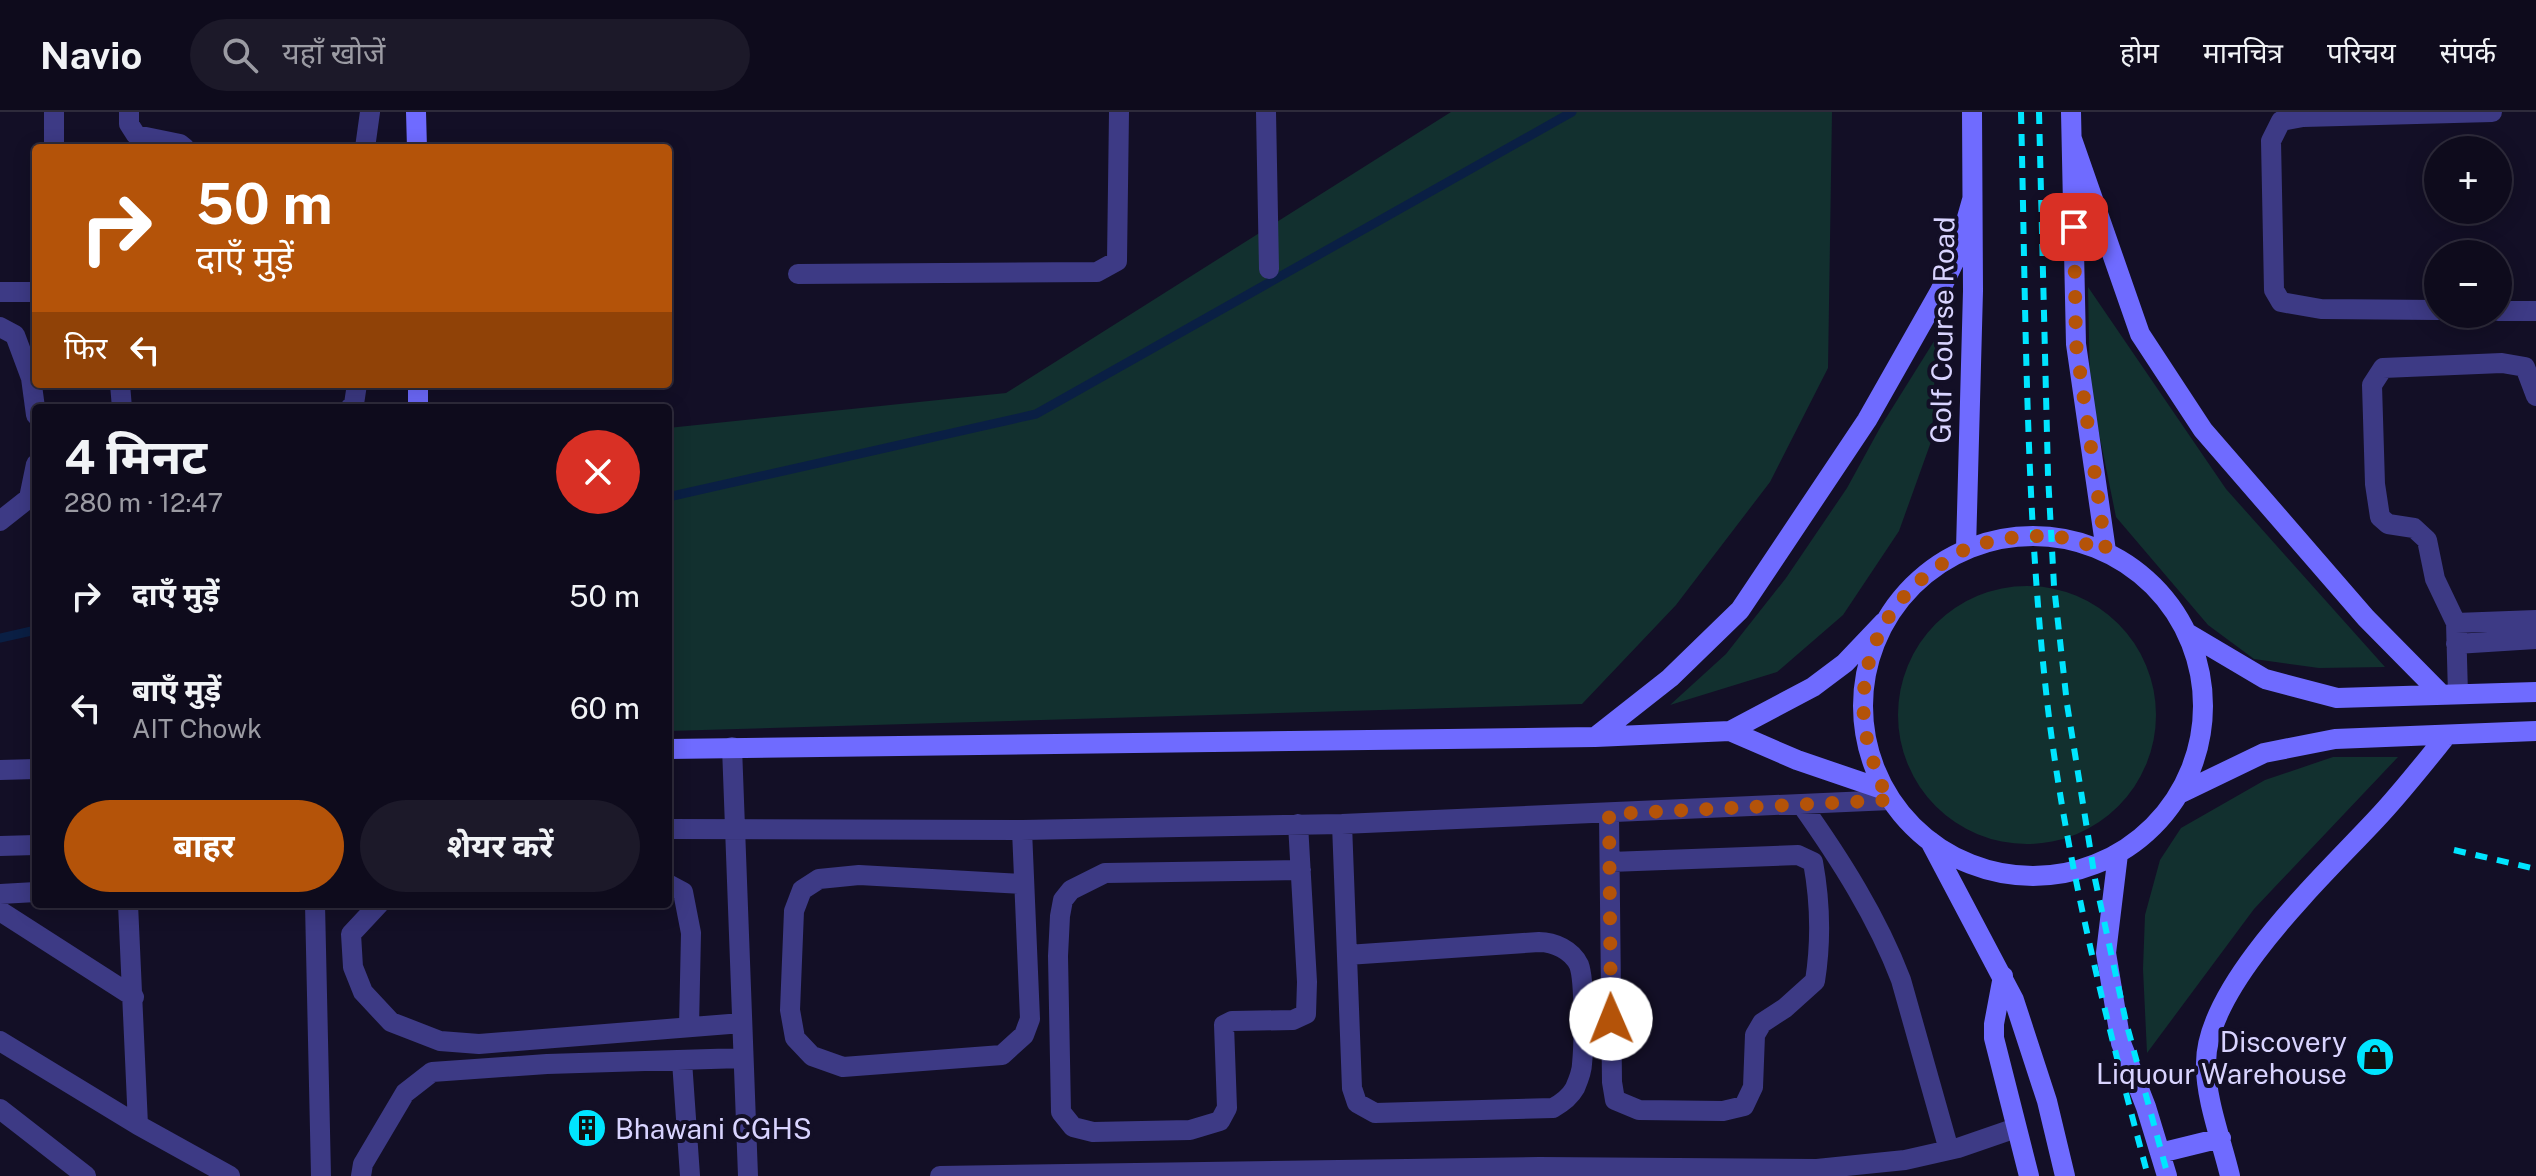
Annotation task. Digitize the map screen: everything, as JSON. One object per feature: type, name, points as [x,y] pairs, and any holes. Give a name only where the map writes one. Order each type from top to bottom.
[{"type":"main road","points":[[416,112],[417,144]]},
{"type":"main road","name":"Golf Course Road","points":[[1966,549],[1973,291],[1972,112]]},
{"type":"main road","points":[[2071,112],[2076,344],[2106,551]]},
{"type":"main road","points":[[2072,139],[2140,334],[2203,430],[2366,618],[2450,694]]},
{"type":"main road","points":[[1595,737],[1670,678],[1740,610],[1867,420],[1939,293],[1955,260],[1972,200]]},
{"type":"main road","points":[[672,749],[1595,737],[1730,731],[1813,687],[1845,663],[1919,579],[1966,549],[2012,537],[2060,537],[2106,551],[2155,585],[2189,634],[2202,674],[2205,715],[2197,755],[2181,793],[2153,828],[2118,854],[2071,872],[2022,876],[1973,865],[1930,841],[1886,794],[1866,741],[1862,701],[1868,660],[1884,622]]},
{"type":"main road","points":[[2189,634],[2265,679],[2337,698],[2536,692]]},
{"type":"main road","points":[[1730,731],[1886,794]]},
{"type":"main road","points":[[2181,793],[2264,753],[2335,739],[2536,731]]},
{"type":"main road","points":[[2230,1176],[2207,1083],[2205,1062],[2217,1012],[2248,962],[2281,922],[2390,804],[2447,735]]},
{"type":"main road","points":[[1930,841],[2003,976],[2019,1014],[2038,1072],[2065,1176]]},
{"type":"main road","points":[[2118,854],[2106,953],[2121,1043],[2146,1107],[2167,1176]]},
{"type":"main road","points":[[2003,976],[1994,1038],[2029,1176]]},
{"type":"main road","points":[[2160,1153],[2221,1138]]},
{"type":"street","points":[[54,112],[54,144]]},
{"type":"street","points":[[129,112],[129,124],[136,135],[180,144]]},
{"type":"street","points":[[366,144],[370,112]]},
{"type":"street","points":[[798,274],[1097,272],[1117,261],[1119,112]]},
{"type":"street","points":[[1266,112],[1269,269]]},
{"type":"street","points":[[2424,310],[2321,309],[2281,302],[2274,290],[2271,141],[2281,121],[2303,117],[2492,112]]},
{"type":"street","points":[[0,292],[32,292]]},
{"type":"street","points":[[2512,311],[2536,311]]},
{"type":"street","points":[[0,327],[15,335],[32,385]]},
{"type":"street","points":[[2450,694],[2456,623],[2435,579],[2427,540],[2414,528],[2388,524],[2380,517],[2375,484],[2372,385],[2383,368],[2502,363],[2525,367],[2536,396]]},
{"type":"street","points":[[0,521],[29,498],[32,483]]},
{"type":"street","points":[[2456,623],[2536,620]]},
{"type":"street","points":[[2456,644],[2536,639]]},
{"type":"street","points":[[732,747],[748,1176]]},
{"type":"street","points":[[0,770],[32,769]]},
{"type":"street","points":[[672,829],[1022,830],[1342,824],[1801,804],[1886,794]]},
{"type":"street","points":[[1801,804],[1838,856],[1892,956],[1949,1150]]},
{"type":"street","points":[[1609,814],[1612,1082],[1615,1100],[1639,1110],[1723,1111],[1744,1106],[1753,1087],[1755,1035],[1762,1023],[1785,1008],[1815,981],[1818,962],[1817,894],[1813,862],[1798,855],[1610,862]]},
{"type":"street","points":[[1298,824],[1301,870],[1307,982],[1306,1014],[1293,1020],[1232,1021],[1224,1025],[1227,1108],[1220,1121],[1190,1130],[1093,1132],[1073,1127],[1061,1112],[1058,956],[1063,900],[1071,890],[1105,873],[1301,870]]},
{"type":"street","points":[[1342,824],[1352,1088],[1357,1103],[1375,1113],[1553,1108],[1565,1101],[1575,1088],[1583,1066],[1582,977],[1578,963],[1559,946],[1539,942],[1347,955]]},
{"type":"street","points":[[1022,830],[1030,1019],[1024,1035],[1002,1055],[843,1067],[812,1056],[795,1038],[790,1010],[794,911],[802,890],[819,879],[859,875],[1024,884]]},
{"type":"street","points":[[0,846],[32,845]]},
{"type":"street","points":[[672,886],[683,892],[691,933],[689,1027]]},
{"type":"street","points":[[0,894],[32,892]]},
{"type":"street","points":[[128,908],[138,1125]]},
{"type":"street","points":[[315,908],[321,1176]]},
{"type":"street","points":[[375,908],[351,934],[353,967],[363,992],[391,1022],[440,1041],[479,1044],[742,1023]]},
{"type":"street","points":[[0,911],[134,997]]},
{"type":"street","points":[[0,1041],[138,1125],[230,1176]]},
{"type":"street","points":[[361,1176],[363,1164],[405,1093],[432,1072],[547,1064],[743,1058]]},
{"type":"street","points":[[682,1061],[690,1176]]},
{"type":"street","points":[[0,1109],[86,1176]]},
{"type":"street","points":[[940,1176],[1817,1169],[1905,1160],[1949,1150],[2016,1128]]},
{"type":"green space","points":[[1451,112],[1832,112],[1828,368],[1770,482],[1676,605],[1582,704],[672,731],[672,428],[1006,393]]},
{"type":"green space","points":[[2088,287],[2226,489],[2385,667],[2319,668],[2254,659],[2208,625],[2116,517],[2090,389]]},
{"type":"green space","points":[[1936,338],[1932,439],[1899,531],[1843,615],[1777,672],[1670,705],[1726,654],[1786,578],[1847,488]]},
{"type":"green space","points":[[2027,586],[2052,588],[2088,601],[2109,615],[2127,633],[2146,666],[2154,690],[2154,740],[2141,776],[2127,797],[2109,815],[2076,834],[2052,842],[2027,844],[2002,842],[1966,829],[1945,815],[1927,797],[1908,764],[1900,740],[1898,715],[1900,690],[1913,654],[1927,633],[1945,615],[1978,596],[2002,588]]},
{"type":"green space","points":[[2333,757],[2398,757],[2254,909],[2147,1053],[2143,969],[2145,915],[2160,860],[2181,828],[2265,780]]},
{"type":"waterway","points":[[672,496],[1036,414],[1572,112]]},
{"type":"waterway","points":[[0,638],[32,631]]},
{"type":"railway","points":[[2021,112],[2031,486],[2048,709],[2077,886],[2103,1003],[2148,1176]]},
{"type":"railway","points":[[2039,112],[2048,475],[2054,586],[2067,704],[2095,879],[2126,1022],[2168,1176]]},
{"type":"railway","points":[[2454,850],[2536,869]]},
{"type":"place","name":"Discovery Liquour Warehouse","points":[[2375,1057]]},
{"type":"place","name":"Bhawani CGHS","points":[[587,1128]]},
{"type":"route","points":[[1611,1019],[1609,814],[1891,800],[1882,789],[1866,741],[1862,701],[1868,660],[1884,622],[1919,579],[1966,549],[2012,537],[2060,537],[2106,551],[2076,344],[2074,227]]}]
